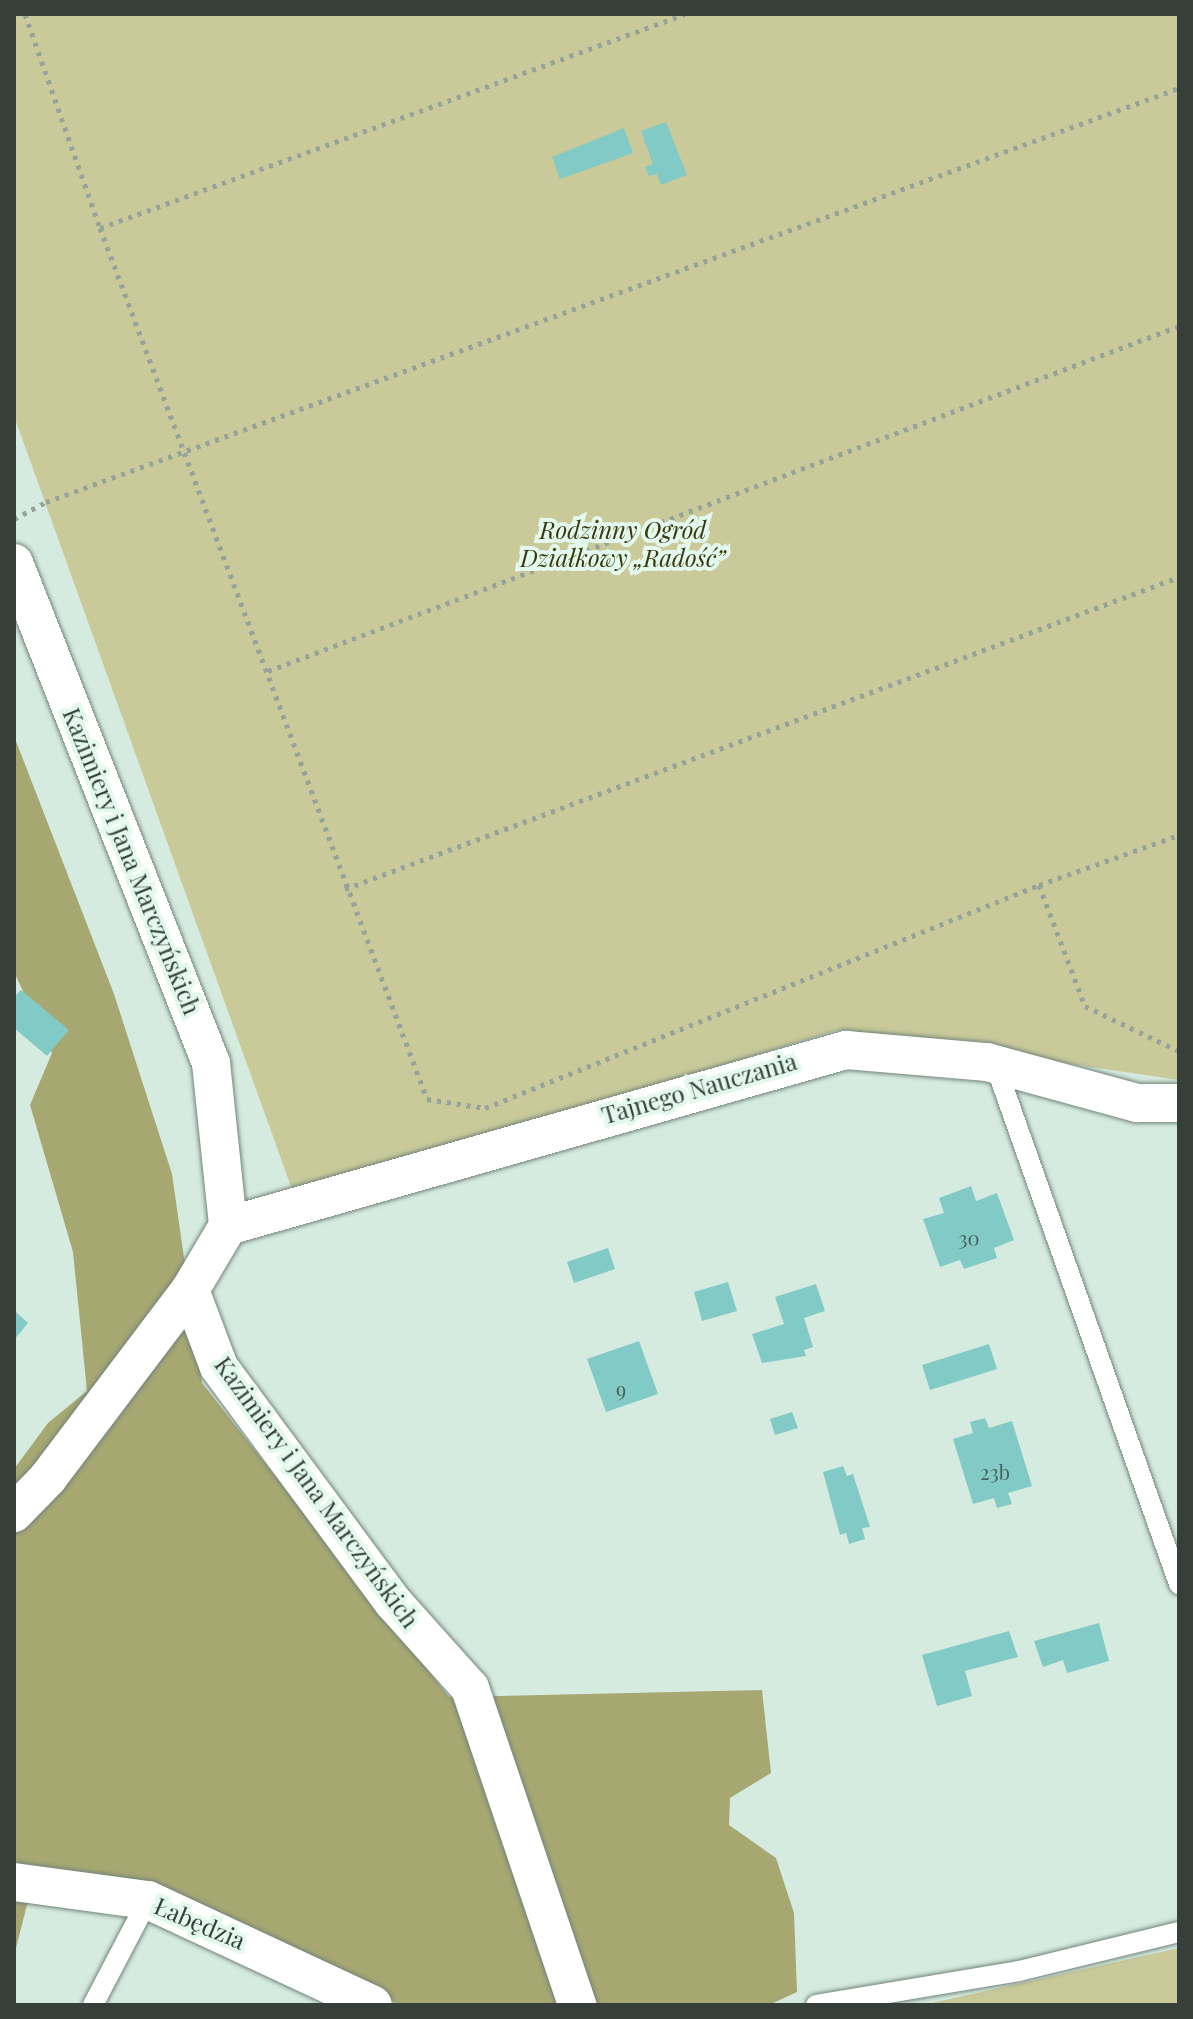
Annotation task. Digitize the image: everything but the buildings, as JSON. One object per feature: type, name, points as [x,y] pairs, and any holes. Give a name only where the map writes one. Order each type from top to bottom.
[{"type":"street","name":"Kazimiery i Jana Marczyńskich","points":[[14,563],[211,1063],[228,1226]]},
{"type":"street","name":"Tajnego Nauczania","points":[[228,1226],[816,1054],[885,1049],[995,1064],[1137,1103],[1179,1103]]},
{"type":"street","points":[[14,1513],[48,1478],[190,1290],[228,1226]]},
{"type":"street","name":"Kazimiery i Jana Marczyńskich","points":[[190,1290],[219,1367],[393,1602],[470,1688],[577,2005]]},
{"type":"street","name":"Łabędzia","points":[[14,1882],[148,1900],[373,2005]]},
{"type":"lane","points":[[995,1064],[1179,1584]]},
{"type":"lane","points":[[93,2005],[148,1900]]},
{"type":"lane","points":[[816,2005],[1019,1971],[1179,1932]]},
{"type":"path","points":[[25,14],[100,228],[268,671],[345,889],[427,1099],[485,1108],[1039,885],[1179,835]]},
{"type":"path","points":[[100,228],[685,14]]},
{"type":"path","points":[[14,519],[46,502],[1179,88]]},
{"type":"path","points":[[268,671],[1179,326]]},
{"type":"path","points":[[345,889],[1179,577]]},
{"type":"path","points":[[1039,885],[1085,1006],[1179,1051]]},
{"type":"green space","name":"Rodzinny Ogród Działkowy „Radość”","points":[[14,14],[1179,14],[1179,1080],[838,1030],[294,1195],[14,416]]},
{"type":"green space","points":[[14,736],[114,994],[172,1174],[202,1383],[449,1697],[762,1690],[771,1773],[730,1798],[729,1825],[776,1858],[794,1913],[797,1992],[769,2005],[400,2005],[224,1919],[85,1874],[27,1905],[14,1956],[14,1469],[48,1423],[87,1391],[73,1252],[30,1105],[52,1053],[14,972]]},
{"type":"green space","points":[[1179,1948],[1179,2005],[923,2005]]}]
